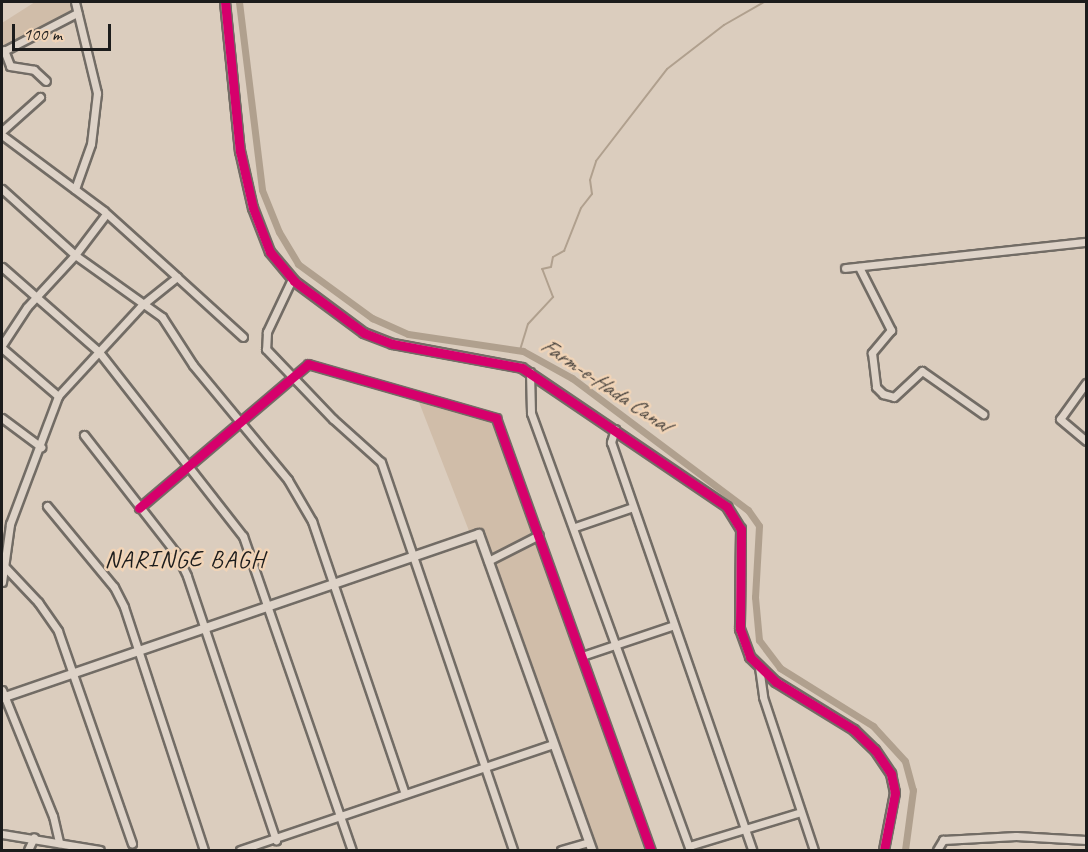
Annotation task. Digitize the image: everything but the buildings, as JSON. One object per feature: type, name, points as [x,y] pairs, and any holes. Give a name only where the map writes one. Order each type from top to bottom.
[{"type":"street","points":[[75,2],[97,93],[91,144],[75,189]]},
{"type":"street","points":[[225,2],[240,151],[253,208],[270,252],[292,279],[374,337],[393,344],[530,372],[727,507],[741,529],[740,629],[750,657],[759,667],[796,696],[855,730],[875,750],[891,774],[895,793],[884,850]]},
{"type":"street","points":[[46,81],[34,70],[9,65],[3,51],[76,13]]},
{"type":"street","points":[[40,97],[2,133],[106,214],[243,337]]},
{"type":"street","points":[[2,189],[75,255],[142,305],[162,317],[193,365],[288,480],[312,521],[405,794]]},
{"type":"street","points":[[58,396],[2,346],[27,307],[75,255],[106,214]]},
{"type":"street","points":[[845,268],[1086,242]]},
{"type":"street","points":[[2,267],[99,352],[243,536],[352,850]]},
{"type":"street","points":[[860,267],[891,330],[872,353],[876,387],[883,394],[894,397],[922,371],[983,414]]},
{"type":"street","points":[[2,582],[10,525],[41,447],[58,396],[142,305],[177,277]]},
{"type":"street","points":[[292,279],[267,332],[266,349],[381,462],[410,556],[486,767],[513,850]]},
{"type":"street","points":[[139,508],[294,379],[308,364],[496,418],[651,850]]},
{"type":"street","points":[[530,372],[531,413],[575,527],[689,848],[801,812]]},
{"type":"street","points":[[1086,383],[1060,419],[1086,441]]},
{"type":"street","points":[[2,418],[41,447]]},
{"type":"street","points":[[615,429],[611,442],[752,850]]},
{"type":"street","points":[[84,435],[176,553],[276,840]]},
{"type":"street","points":[[47,506],[114,587],[138,651],[204,850]]},
{"type":"street","points":[[575,527],[633,507]]},
{"type":"street","points":[[59,843],[53,816],[2,695],[138,651],[268,604],[479,534],[590,846],[561,850]]},
{"type":"street","points":[[488,561],[539,536]]},
{"type":"street","points":[[4,566],[38,602],[58,631],[132,843]]},
{"type":"street","points":[[582,656],[674,625]]},
{"type":"street","points":[[759,667],[763,697],[814,850]]},
{"type":"street","points":[[240,850],[276,840],[554,744]]},
{"type":"street","points":[[2,834],[34,837],[100,850]]},
{"type":"street","points":[[937,850],[943,840],[1016,836],[1086,840]]},
{"type":"street","points":[[28,850],[34,837]]},
{"type":"shaded area","points":[[35,2],[71,2],[74,12],[2,49],[2,23]]},
{"type":"shaded area","points":[[417,397],[496,418],[651,850],[592,850],[479,535],[471,536]]},
{"type":"waterway","name":"Farm-e-Hada Canal","points":[[239,2],[262,190],[279,232],[298,264],[372,318],[408,334],[523,351],[572,378],[748,510],[759,526],[755,597],[759,640],[780,668],[873,726],[905,761],[913,790],[905,850]]},
{"type":"waterway","points":[[520,350],[528,324],[553,297],[542,269],[551,267],[553,257],[564,251],[581,208],[592,194],[590,180],[596,161],[667,69],[724,25],[764,2]]},
{"type":"cycle path","points":[[225,2],[240,151],[253,208],[270,252],[294,281],[364,333],[393,344],[522,368],[727,507],[741,529],[740,629],[750,657],[776,682],[854,730],[875,750],[891,774],[895,793],[884,850]]},
{"type":"cycle path","points":[[139,508],[308,364],[496,418],[651,850]]},
{"type":"district","name":"NARINGE BAGH","points":[[185,560]]}]
